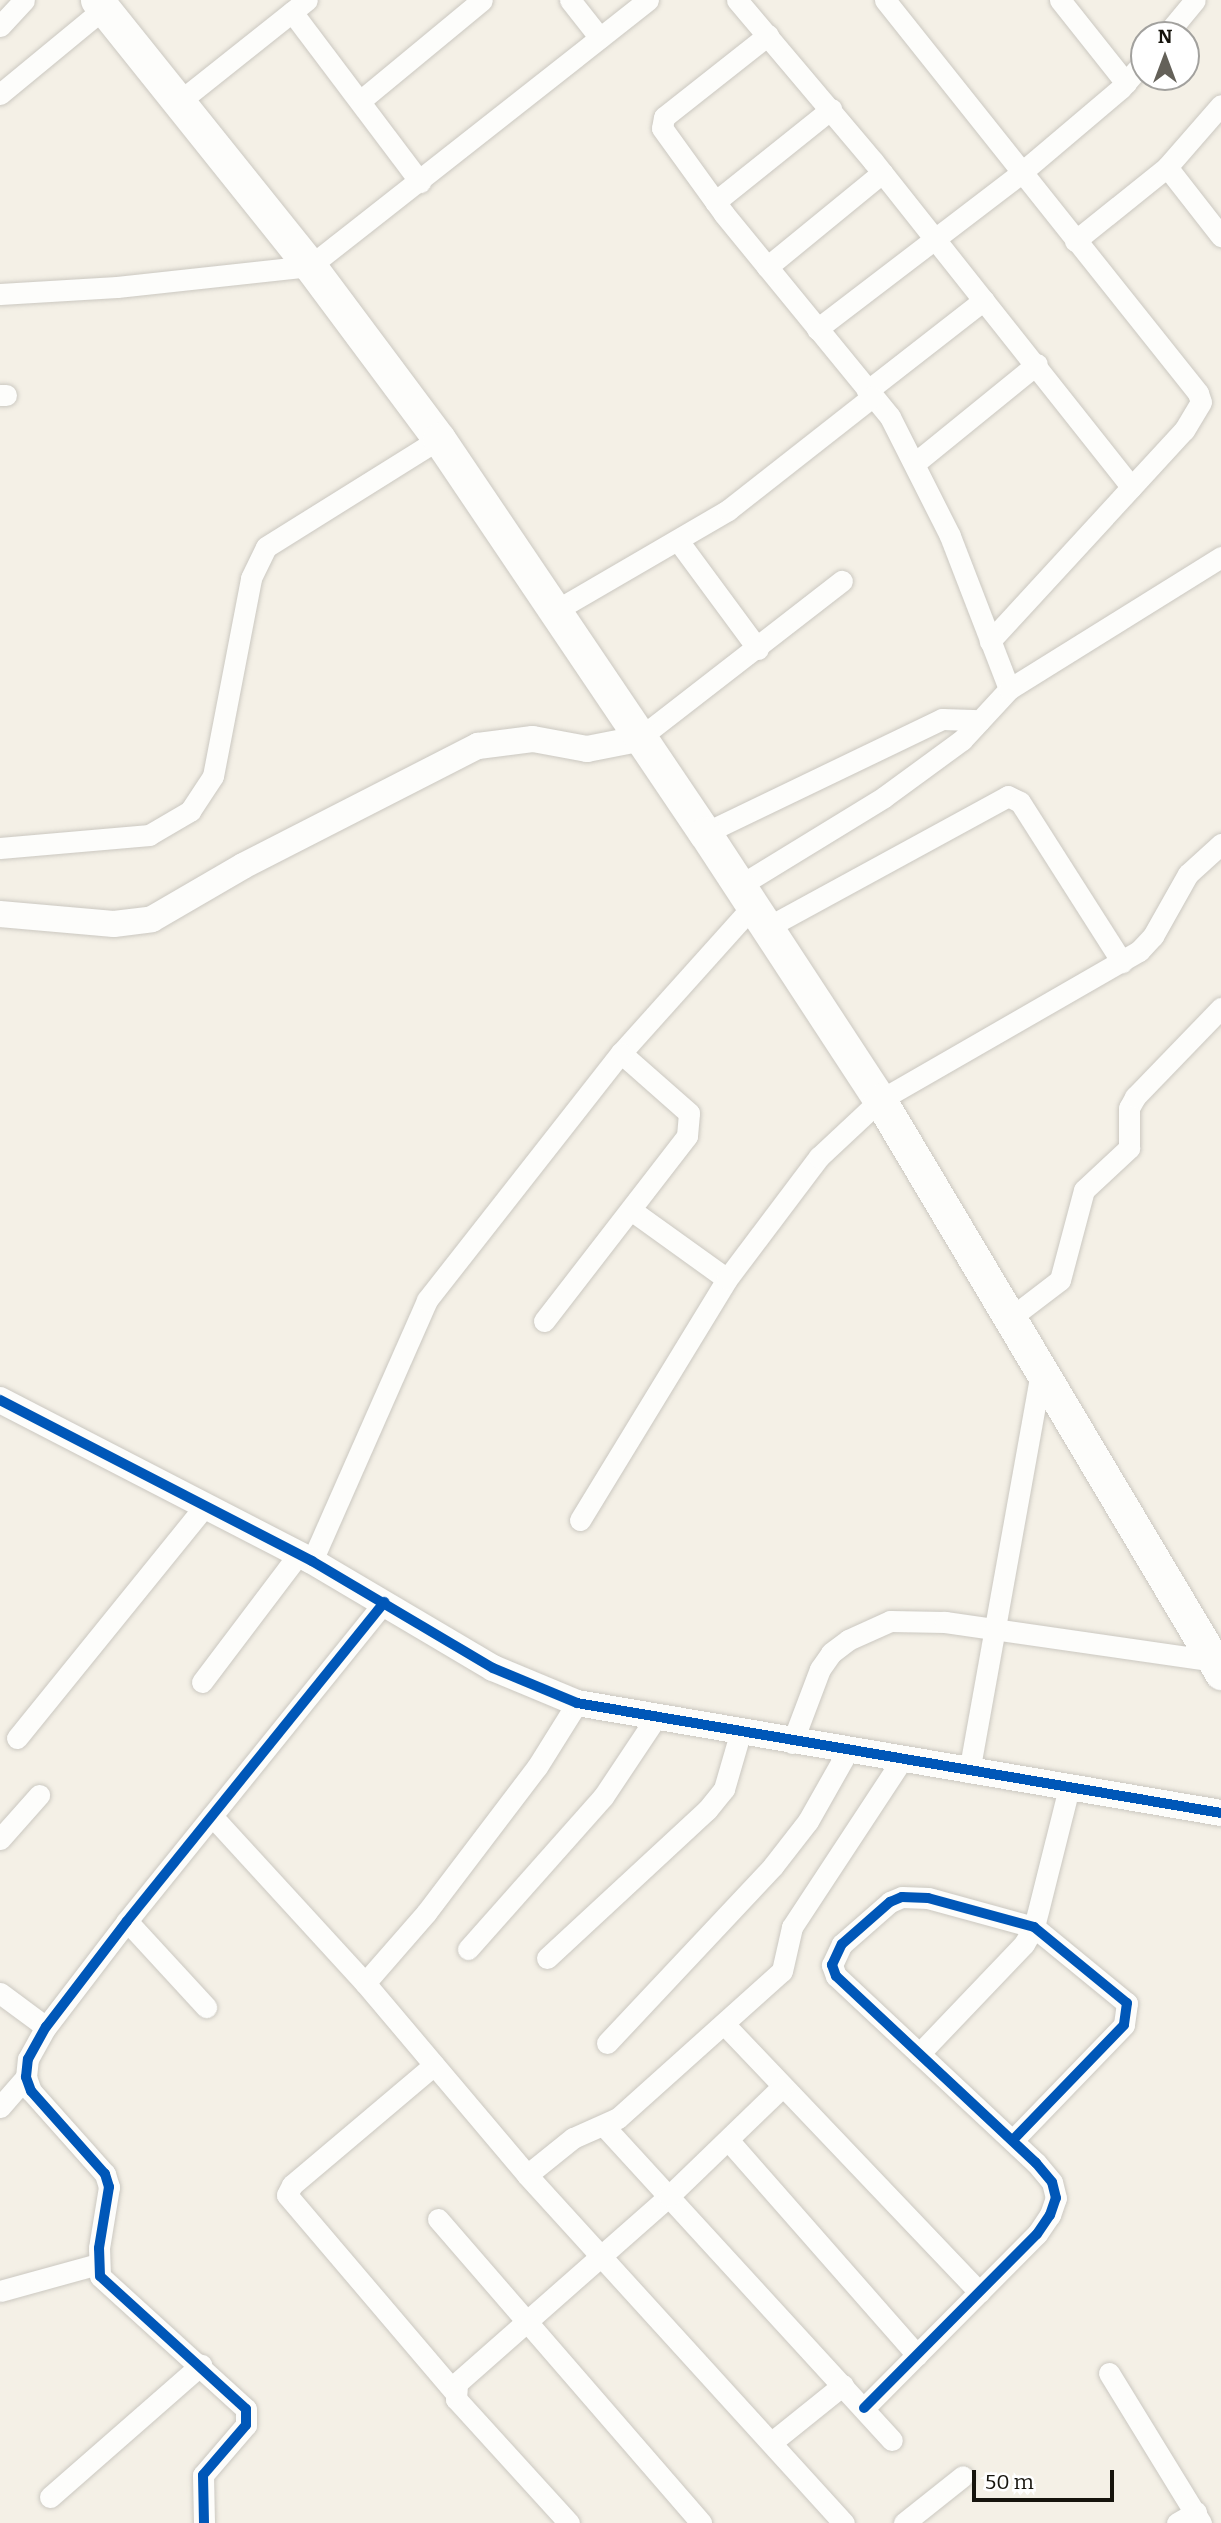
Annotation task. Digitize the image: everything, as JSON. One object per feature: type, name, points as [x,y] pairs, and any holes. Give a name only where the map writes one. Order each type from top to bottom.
[{"type":"main road","points":[[100,4],[180,100],[439,439],[638,739],[705,833],[880,1100],[1217,1667]]},
{"type":"street","points":[[0,26],[24,0]]},
{"type":"street","points":[[359,101],[482,0]]},
{"type":"street","points":[[570,0],[600,38]]},
{"type":"street","points":[[0,293],[117,287],[310,267],[648,0]]},
{"type":"street","points":[[737,0],[831,109],[1037,364],[1132,487]]},
{"type":"street","points":[[884,0],[1198,393],[1201,402],[1184,430],[990,641]]},
{"type":"street","points":[[1060,0],[1126,83]]},
{"type":"street","points":[[1178,21],[1195,0]]},
{"type":"street","points":[[0,94],[100,4]]},
{"type":"street","points":[[180,100],[300,6],[359,101],[420,182]]},
{"type":"street","points":[[768,35],[662,123],[664,133],[715,202],[890,417],[915,463],[1009,689]]},
{"type":"street","points":[[817,329],[1022,172],[1130,78]]},
{"type":"street","points":[[1075,241],[1167,167],[1221,104]]},
{"type":"street","points":[[715,202],[831,109]]},
{"type":"street","points":[[1167,167],[1217,220]]},
{"type":"street","points":[[767,267],[882,173]]},
{"type":"street","points":[[553,612],[678,542],[729,510],[984,300]]},
{"type":"street","points":[[915,463],[1037,364]]},
{"type":"street","points":[[0,848],[149,835],[190,811],[212,776],[251,578],[266,547],[439,439]]},
{"type":"street","points":[[678,542],[758,649]]},
{"type":"street","points":[[202,1682],[305,1558],[427,1300],[621,1053],[753,906],[884,797],[962,740],[1009,689],[1221,557]]},
{"type":"street","points":[[0,914],[114,923],[152,919],[243,866],[478,746],[533,739],[587,749],[638,739],[758,649],[842,581]]},
{"type":"street","points":[[705,833],[942,719],[980,720]]},
{"type":"street","points":[[753,906],[1008,796],[1020,802],[1122,962]]},
{"type":"street","points":[[580,1520],[727,1279],[789,1191],[880,1100],[1122,962],[1153,936],[1188,874],[1221,844]]},
{"type":"street","points":[[1009,1319],[1053,1290],[1060,1280],[1084,1190],[1129,1148],[1129,1108],[1135,1097],[1221,1008]]},
{"type":"street","points":[[544,1321],[687,1136],[691,1122],[689,1113],[621,1053]]},
{"type":"street","points":[[631,1210],[727,1279]]},
{"type":"street","points":[[969,1772],[1041,1373]]},
{"type":"street","points":[[0,1400],[305,1558],[493,1668],[577,1703],[792,1743],[1221,1813]]},
{"type":"street","points":[[17,1738],[205,1506]]},
{"type":"street","points":[[204,2523],[203,2475],[247,2419],[240,2400],[106,2285],[98,2264],[109,2187],[106,2174],[31,2091],[26,2077],[28,2059],[46,2027],[127,1921],[384,1602]]},
{"type":"street","points":[[792,1743],[820,1669],[848,1640],[890,1621],[917,1619],[993,1629],[1217,1667]]},
{"type":"street","points":[[365,1983],[426,1913],[537,1768],[577,1703]]},
{"type":"street","points":[[468,1949],[603,1797],[655,1719]]},
{"type":"street","points":[[547,1958],[707,1810],[724,1789],[740,1734]]},
{"type":"street","points":[[607,2042],[773,1866],[807,1821],[848,1752]]},
{"type":"street","points":[[527,2175],[573,2138],[618,2118],[782,1971],[792,1927],[901,1761]]},
{"type":"street","points":[[919,2054],[1024,1944],[1034,1927],[1069,1788]]},
{"type":"street","points":[[0,1839],[39,1795]]},
{"type":"street","points":[[212,1816],[365,1983],[527,2175],[844,2523]]},
{"type":"street","points":[[863,2408],[1037,2234],[1056,2197],[1052,2182],[1013,2140],[836,1976],[832,1965],[842,1944],[881,1909],[902,1897],[928,1898],[1034,1927],[1120,1994],[1128,2014],[1124,2025],[1013,2140]]},
{"type":"street","points":[[127,1921],[206,2007]]},
{"type":"street","points":[[0,1993],[46,2027]]},
{"type":"street","points":[[724,2025],[979,2292]]},
{"type":"street","points":[[434,2065],[292,2185],[287,2195],[454,2391],[465,2409],[569,2523]]},
{"type":"street","points":[[0,2107],[26,2077]]},
{"type":"street","points":[[454,2391],[527,2321],[729,2141],[782,2087]]},
{"type":"street","points":[[604,2126],[892,2440]]},
{"type":"street","points":[[729,2141],[917,2355]]},
{"type":"street","points":[[438,2219],[701,2523]]},
{"type":"street","points":[[0,2291],[98,2264]]},
{"type":"street","points":[[50,2497],[201,2365]]},
{"type":"street","points":[[1109,2373],[1198,2517],[1177,2523]]},
{"type":"street","points":[[772,2442],[843,2385]]},
{"type":"street","points":[[904,2523],[963,2476]]},
{"type":"cycle path","points":[[0,1400],[312,1561],[493,1668],[577,1703],[1221,1813]]},
{"type":"cycle path","points":[[204,2523],[203,2475],[246,2425],[246,2409],[100,2276],[99,2248],[109,2187],[105,2174],[31,2091],[26,2077],[28,2059],[46,2027],[127,1921],[384,1602]]},
{"type":"cycle path","points":[[864,2408],[1037,2234],[1050,2215],[1056,2198],[1052,2182],[1036,2163],[836,1976],[832,1965],[842,1944],[890,1902],[902,1897],[928,1898],[1034,1927],[1127,2003],[1124,2025],[1013,2140]]}]
